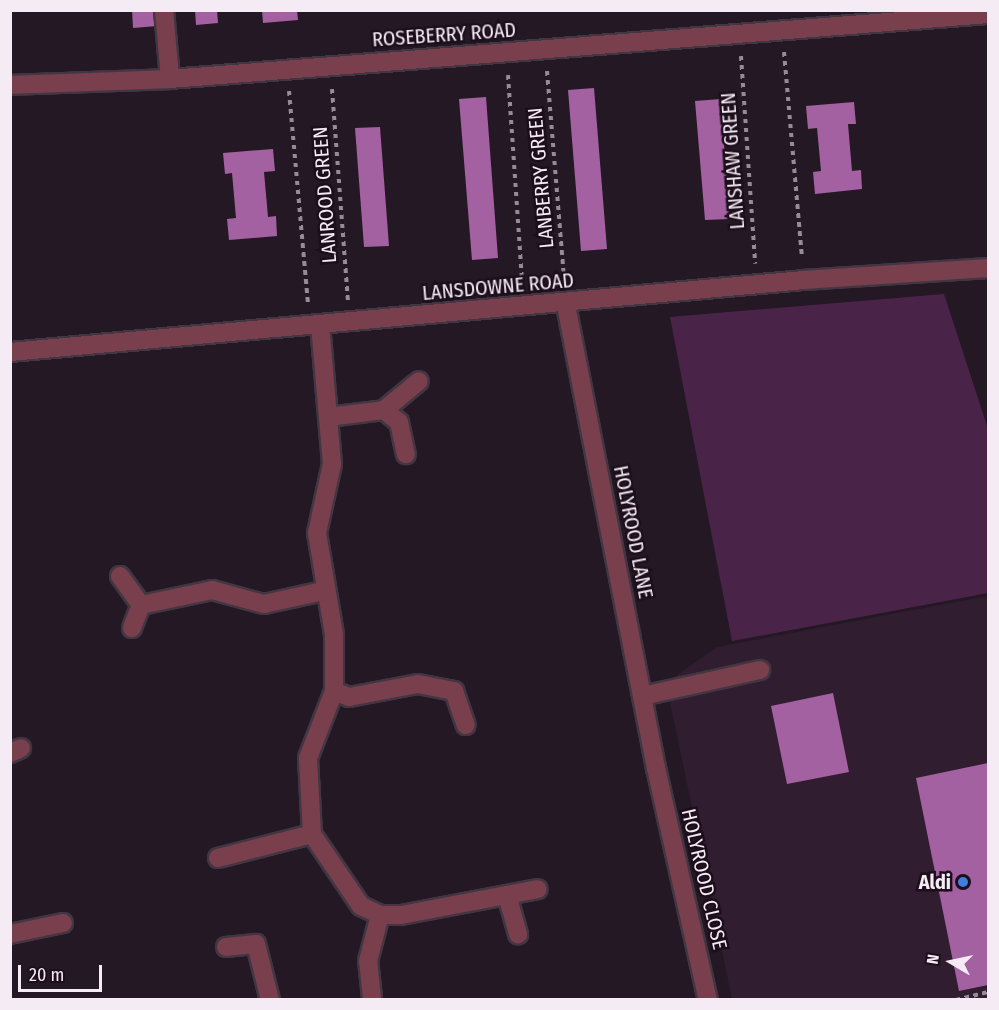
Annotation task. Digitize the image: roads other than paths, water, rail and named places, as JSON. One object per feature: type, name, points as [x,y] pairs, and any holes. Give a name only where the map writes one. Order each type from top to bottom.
[{"type":"street","points":[[164,10],[170,79]]},
{"type":"street","name":"ROSEBERRY ROAD","points":[[10,85],[170,79],[545,50],[782,30],[836,18],[988,14]]},
{"type":"street","name":"LANSDOWNE ROAD","points":[[10,352],[350,321],[566,305],[804,280],[988,268]]},
{"type":"street","name":"HOLYROOD LANE","points":[[566,305],[656,768]]},
{"type":"street","points":[[315,324],[332,465],[317,533],[323,591],[334,635],[334,690],[308,758],[312,834],[361,906],[380,915],[538,889]]},
{"type":"street","points":[[328,417],[384,410],[419,381]]},
{"type":"street","points":[[384,410],[399,422],[406,454]]},
{"type":"street","points":[[120,576],[141,605]]},
{"type":"street","points":[[141,605],[212,590],[264,604],[323,591]]},
{"type":"street","points":[[132,628],[141,605]]},
{"type":"street","points":[[642,696],[760,670]]},
{"type":"street","points":[[334,690],[349,697],[418,684],[454,691],[466,725]]},
{"type":"street","name":"HOLYROOD CLOSE","points":[[656,768],[708,999]]},
{"type":"street","points":[[218,858],[312,834]]},
{"type":"street","points":[[507,895],[518,934]]},
{"type":"street","points":[[372,998],[368,961],[380,915]]},
{"type":"street","points":[[10,934],[63,924]]},
{"type":"street","points":[[226,947],[256,944],[270,999]]},
{"type":"place","name":"Aldi","points":[[963,882]]}]
